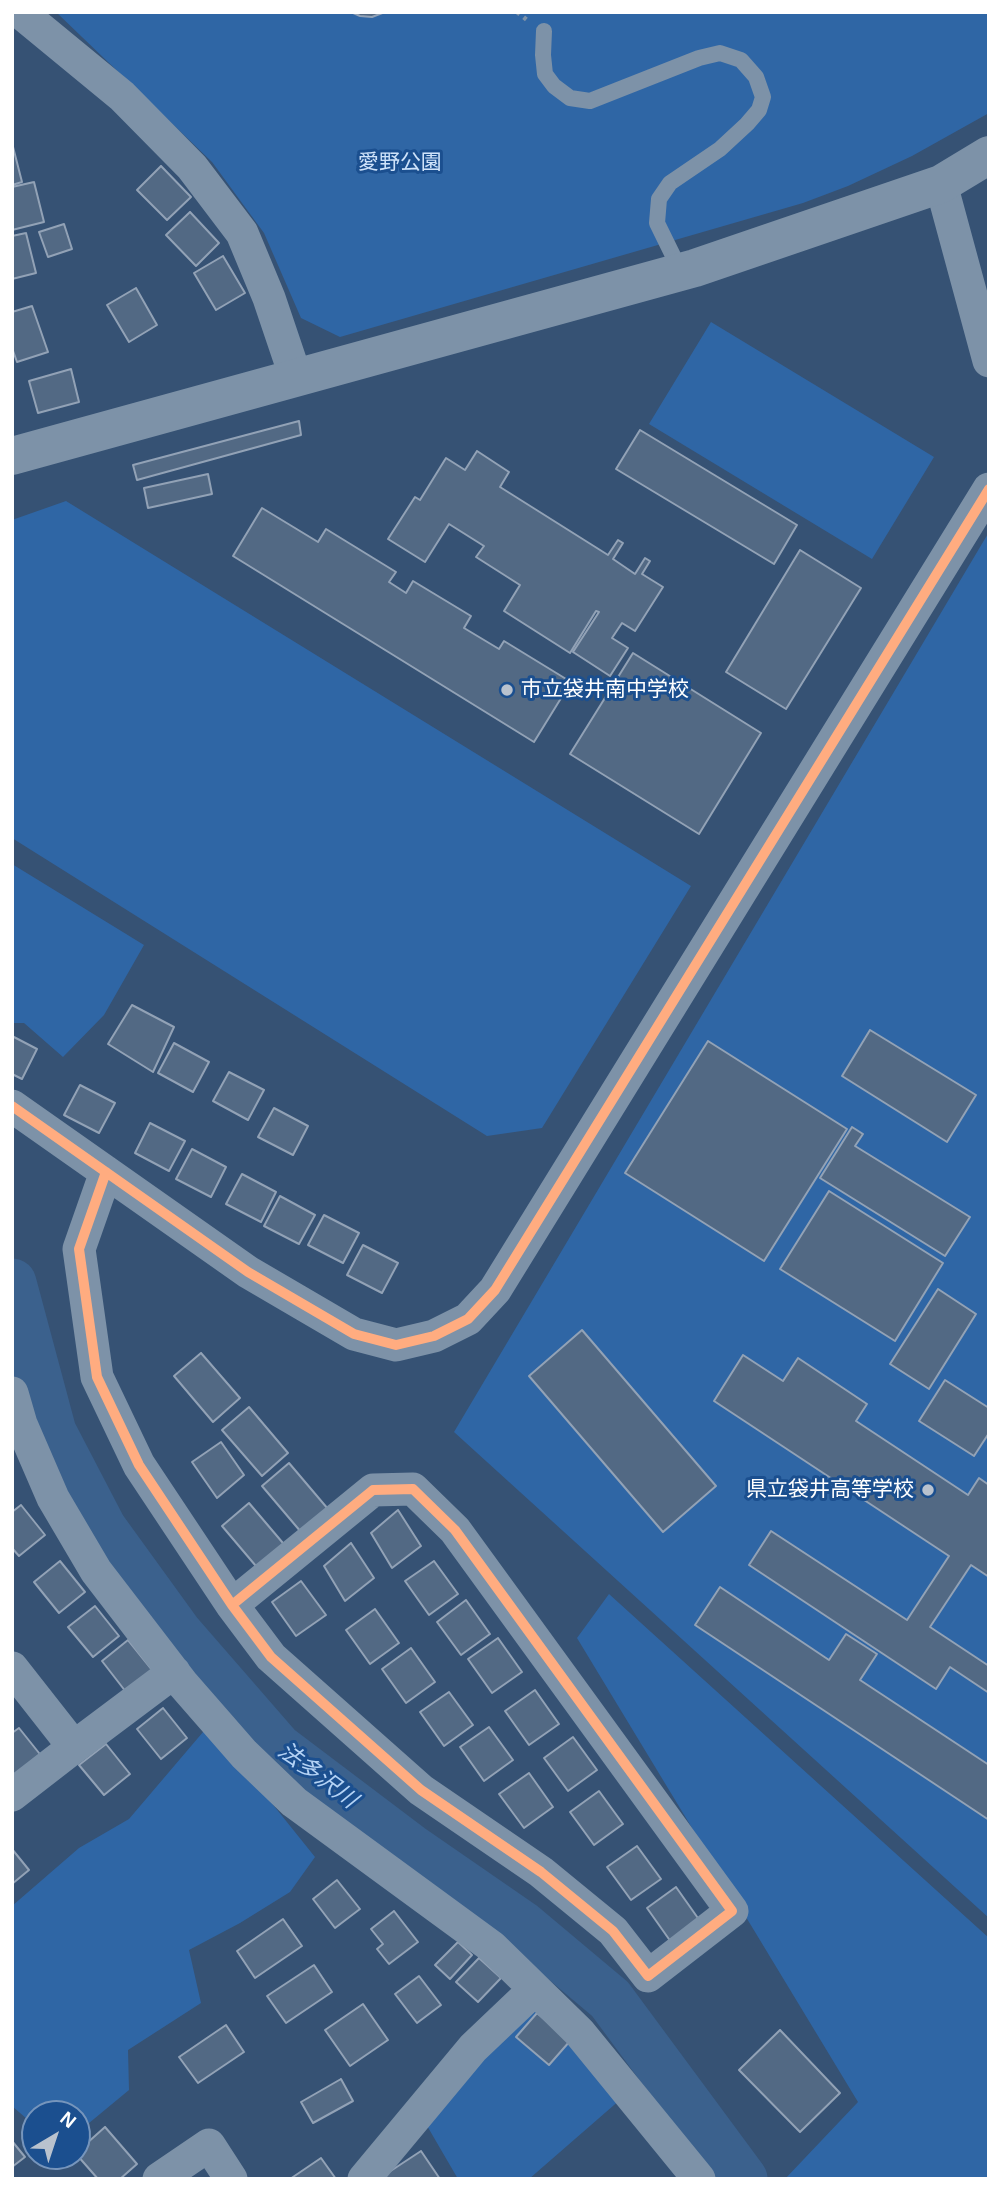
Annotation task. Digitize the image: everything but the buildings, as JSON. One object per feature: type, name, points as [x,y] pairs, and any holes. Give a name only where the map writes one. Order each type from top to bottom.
[{"type":"street","points":[[20,12],[122,96],[192,167],[242,233],[269,298],[296,378]]},
{"type":"street","points":[[12,456],[681,272],[941,184],[989,155]]},
{"type":"street","points":[[941,184],[989,361]]},
{"type":"street","points":[[12,1105],[248,1272],[354,1334],[396,1345],[434,1336],[468,1319],[495,1290],[989,489]]},
{"type":"street","points":[[106,1172],[79,1249],[97,1377],[139,1465],[232,1605],[271,1657],[421,1790],[541,1872],[613,1931],[648,1976],[732,1911],[455,1530],[412,1489],[373,1490],[232,1605]]},
{"type":"street","points":[[12,1393],[21,1424],[53,1498],[96,1571],[174,1672],[244,1754],[294,1802],[492,1947],[579,2032],[699,2179]]},
{"type":"street","points":[[12,1668],[74,1747]]},
{"type":"street","points":[[12,1795],[174,1672]]},
{"type":"street","points":[[364,2179],[473,2048],[535,1989]]},
{"type":"street","points":[[159,2179],[209,2145],[231,2179]]},
{"type":"lane","points":[[544,31],[545,74],[554,86],[570,98],[590,101],[699,58],[720,53],[741,60],[756,77],[764,97],[759,110],[720,149],[670,183],[659,199],[657,223],[681,272]]},
{"type":"green space","name":"愛野公園","points":[[56,12],[989,12],[989,113],[912,156],[848,186],[803,203],[340,337],[301,318],[264,233],[212,162]]},
{"type":"green space","points":[[711,322],[934,457],[872,559],[649,424]]},
{"type":"green space","points":[[66,501],[691,886],[542,1128],[487,1136],[12,838],[12,520]]},
{"type":"green space","points":[[989,532],[989,1918],[454,1432]]},
{"type":"green space","points":[[12,864],[144,945],[104,1015],[63,1057],[24,1023],[12,1023]]},
{"type":"green space","points":[[609,1594],[989,1938],[989,2179],[785,2179],[858,2102],[577,1638]]},
{"type":"green space","points":[[209,1725],[315,1857],[290,1892],[189,1950],[201,2003],[128,2050],[129,2090],[91,2121],[91,2100],[21,2100],[21,2114],[12,2106],[12,1906],[79,1848],[129,1819]]},
{"type":"green space","points":[[535,1989],[629,2092],[529,2179],[458,2179],[419,2112]]},
{"type":"waterway","name":"法多沢川","points":[[12,1283],[52,1432],[102,1528],[178,1633],[278,1748],[413,1850],[523,1926],[610,1999],[743,2179]]},
{"type":"cycle path","points":[[12,1106],[248,1272],[354,1334],[396,1345],[434,1336],[468,1319],[495,1290],[989,489]]},
{"type":"cycle path","points":[[106,1172],[79,1249],[97,1377],[139,1465],[232,1605],[271,1657],[421,1790],[541,1872],[613,1931],[648,1976],[732,1911],[455,1530],[413,1489],[373,1490],[232,1605]]},
{"type":"place","name":"市立袋井南中学校","points":[[507,690]]},
{"type":"place","name":"県立袋井高等学校","points":[[928,1490]]}]
